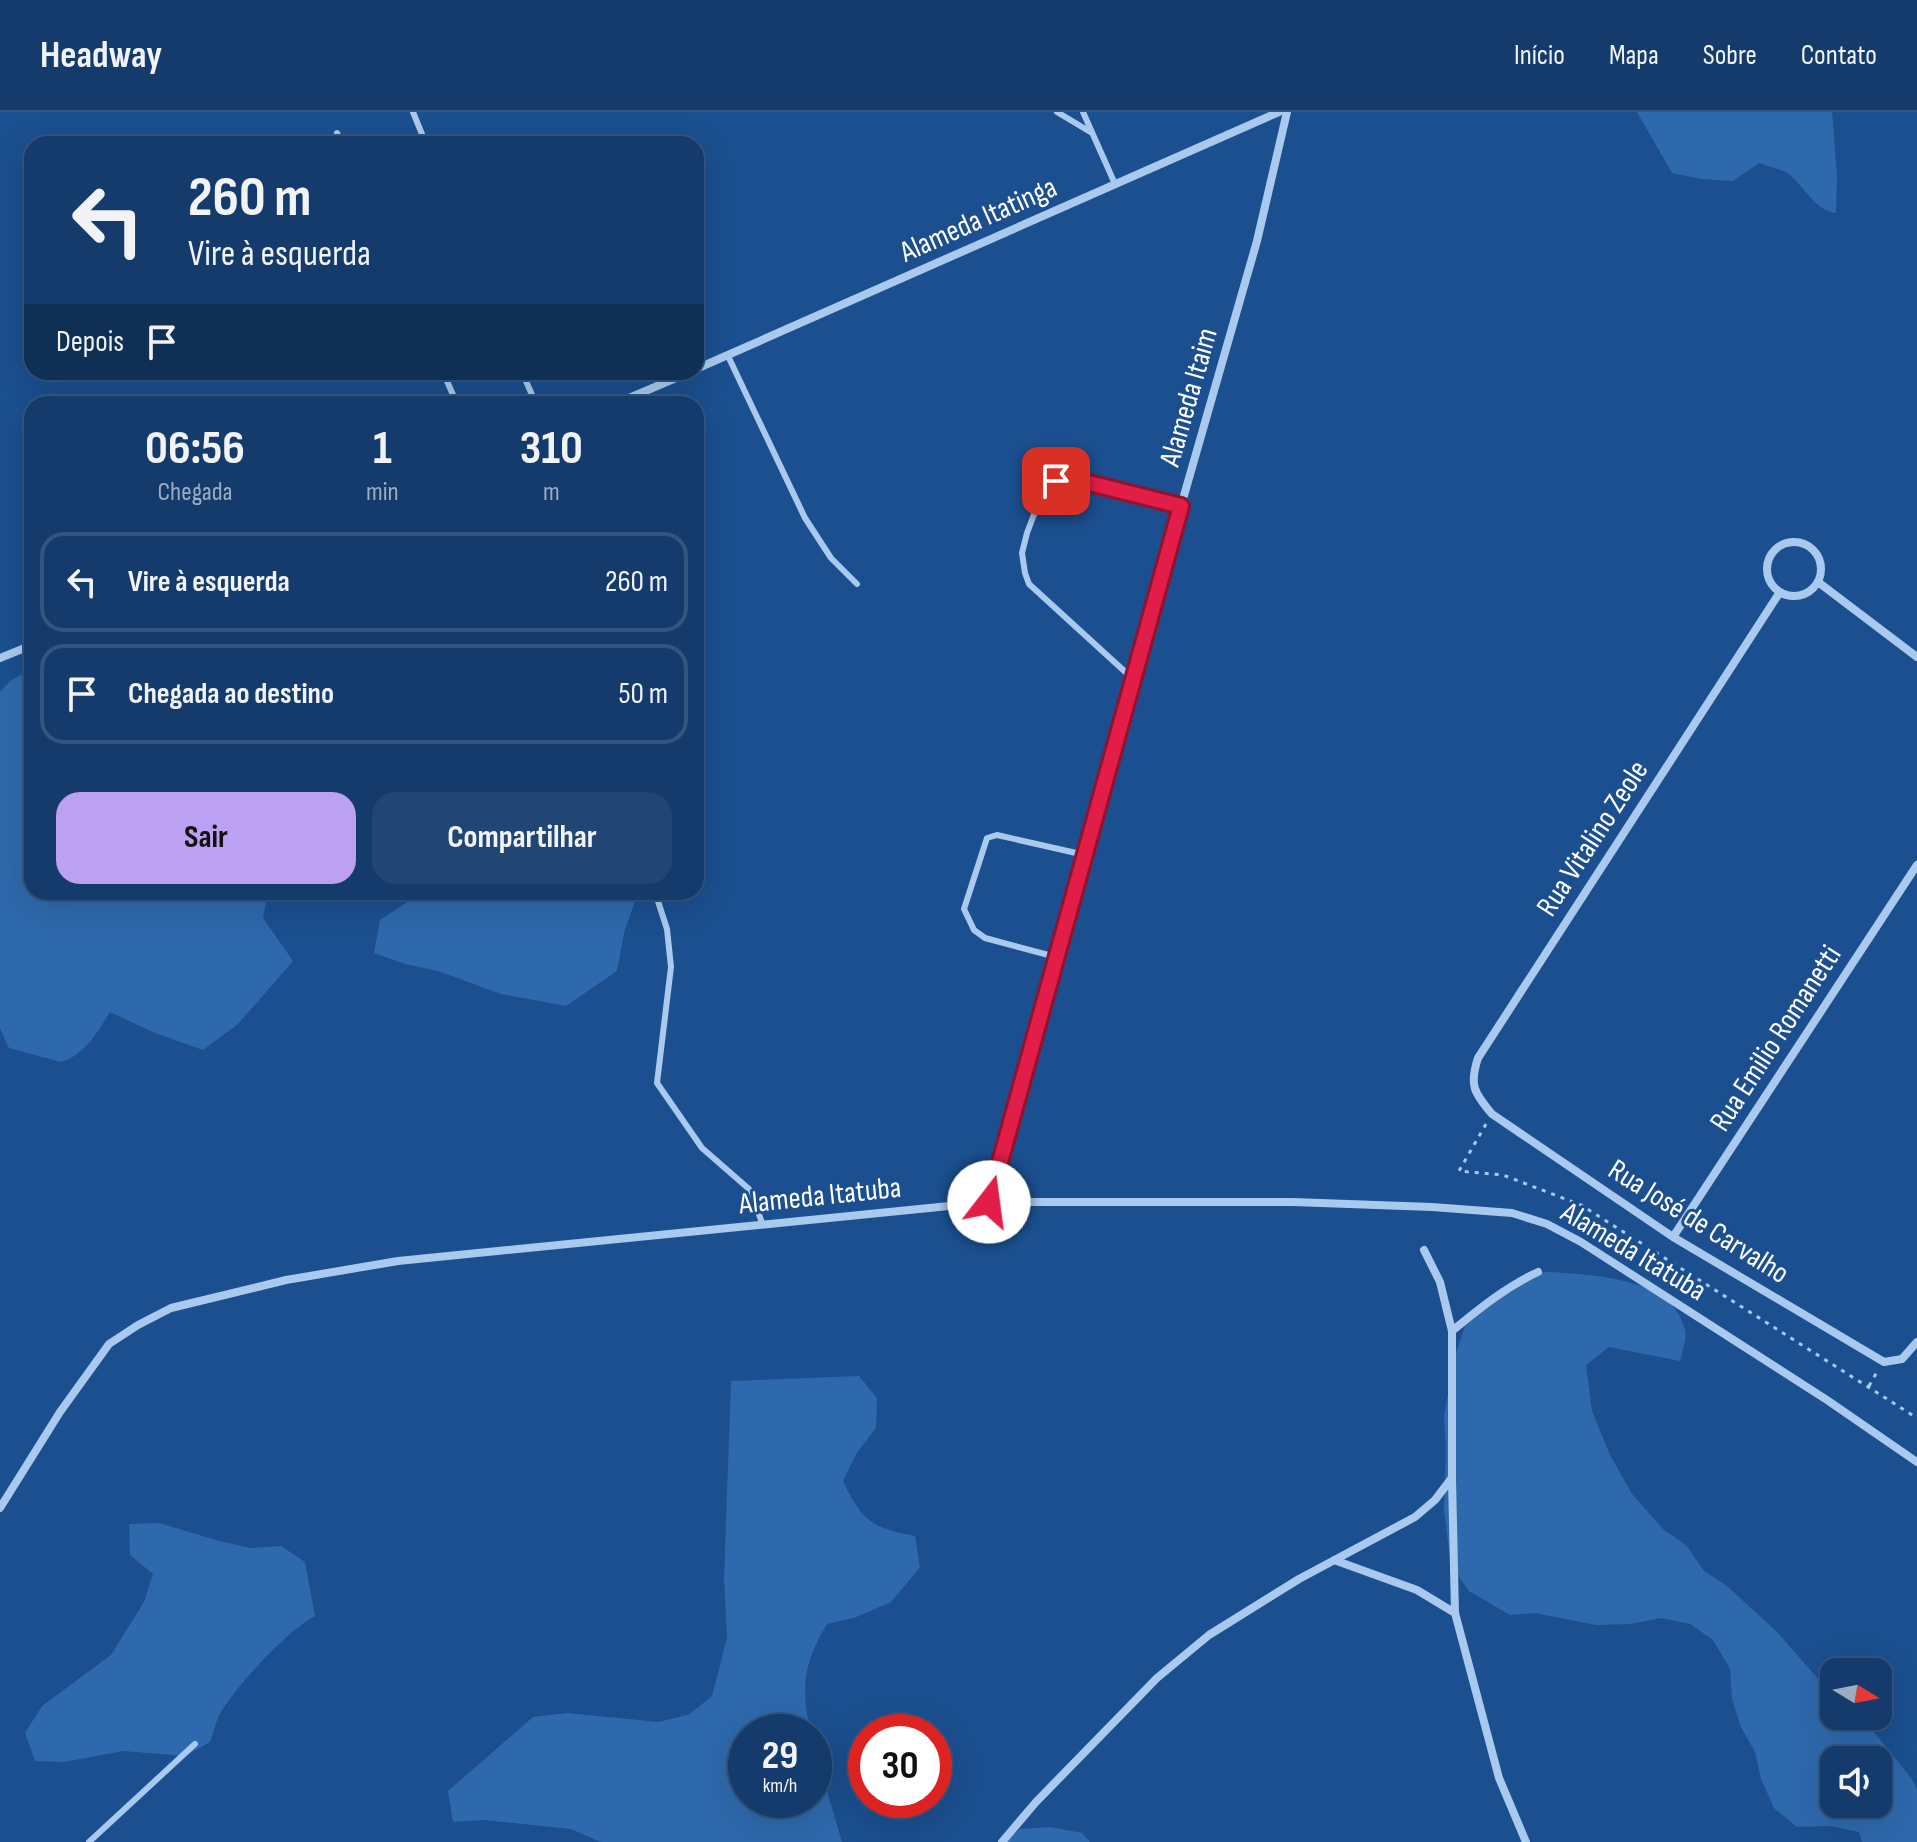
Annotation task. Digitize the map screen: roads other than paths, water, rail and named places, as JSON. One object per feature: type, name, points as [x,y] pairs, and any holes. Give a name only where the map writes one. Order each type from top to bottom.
[{"type":"street","name":"Alameda Itatinga","points":[[704,366],[1279,112]]},
{"type":"street","name":"Alameda Itaim","points":[[989,1202],[1257,241],[1287,112]]},
{"type":"street","points":[[634,396],[671,380]]},
{"type":"street","points":[[1796,542],[1813,549],[1821,565],[1818,582],[1805,594],[1796,596],[1780,592],[1769,578],[1769,560],[1779,546],[1796,542]]},
{"type":"street","points":[[1818,582],[1917,657]]},
{"type":"street","name":"Rua Vitalino Zeole","points":[[1492,1114],[1475,1091],[1472,1075],[1478,1058],[1780,592]]},
{"type":"street","points":[[0,658],[24,648]]},
{"type":"street","name":"Rua Emilio Romanetti","points":[[1673,1237],[1917,865]]},
{"type":"street","name":"Rua José de Carvalho","points":[[1492,1114],[1673,1237],[1884,1362],[1902,1359],[1917,1342]]},
{"type":"street","name":"Alameda Itatuba","points":[[0,1508],[60,1412],[109,1344],[171,1308],[286,1280],[398,1261],[989,1202],[1293,1202],[1512,1213],[1547,1224],[1581,1242],[1827,1400],[1917,1462]]},
{"type":"street","points":[[1424,1250],[1440,1282],[1452,1331],[1455,1613],[1499,1778],[1526,1842]]},
{"type":"street","points":[[1452,1331],[1483,1304],[1538,1272]]},
{"type":"street","points":[[1002,1842],[1036,1802],[1157,1678],[1209,1635],[1333,1560],[1415,1517],[1435,1500],[1452,1479]]},
{"type":"street","points":[[1333,1560],[1417,1590],[1455,1613]]},
{"type":"lane","points":[[413,112],[423,136]]},
{"type":"lane","points":[[1057,112],[1092,133]]},
{"type":"lane","points":[[1083,112],[1115,184]]},
{"type":"lane","points":[[728,356],[805,518],[831,558],[857,584]]},
{"type":"lane","points":[[1133,679],[1029,584],[1022,553],[1027,533],[1043,491],[1056,481],[1073,479],[1181,506]]},
{"type":"lane","points":[[1056,957],[985,938],[974,930],[964,909],[987,838],[997,835],[1085,855]]},
{"type":"lane","points":[[658,900],[667,929],[671,967],[657,1083],[702,1148],[749,1189],[763,1225]]},
{"type":"lane","points":[[89,1842],[195,1744]]}]
